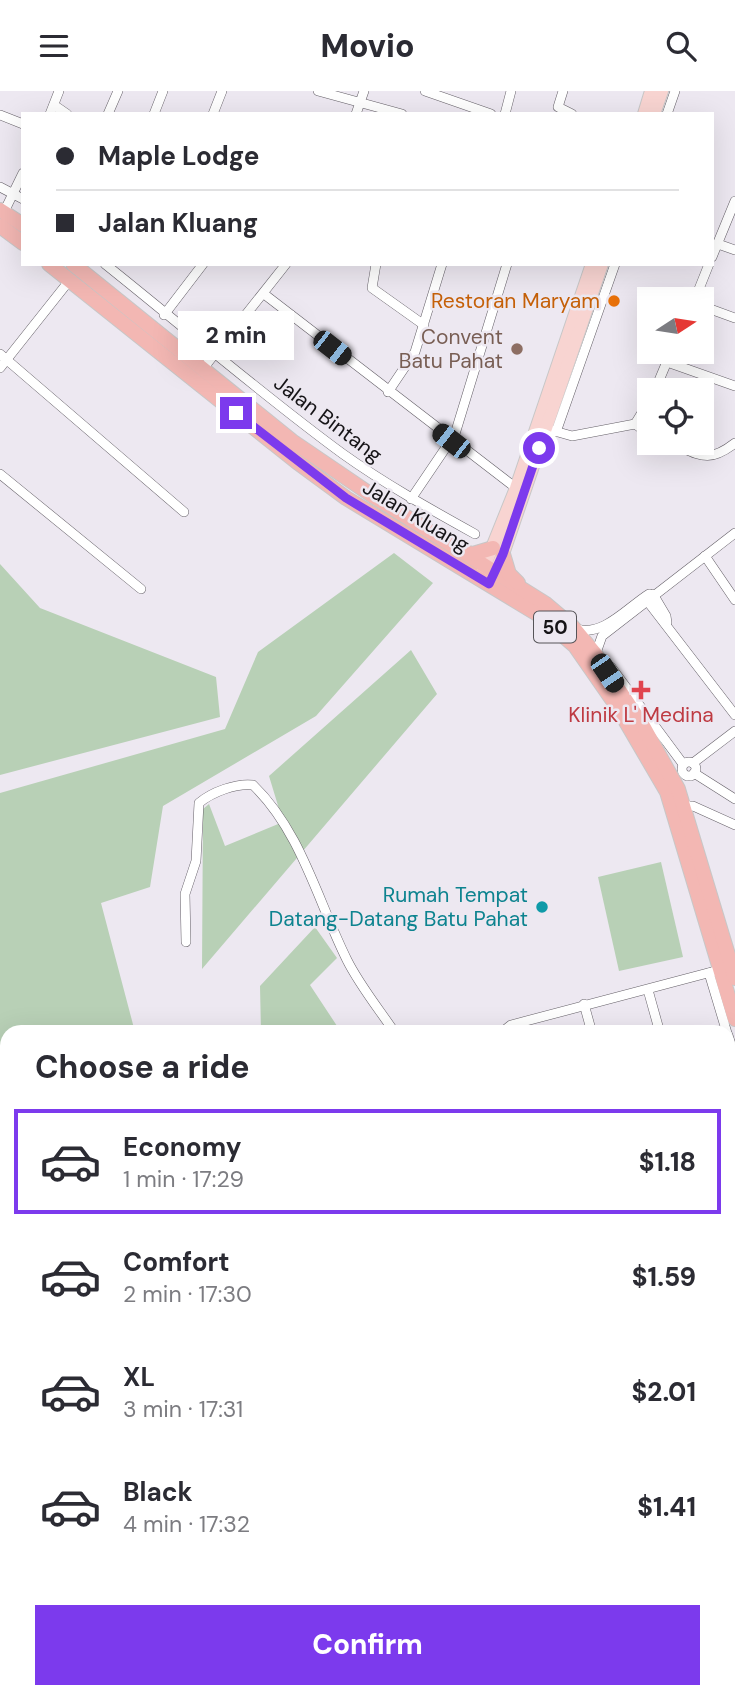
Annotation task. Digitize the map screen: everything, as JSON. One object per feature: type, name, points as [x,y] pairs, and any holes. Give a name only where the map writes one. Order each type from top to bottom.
[{"type":"highway","points":[[1,216],[21,224]]},
{"type":"highway","points":[[1,216],[21,241]]},
{"type":"highway","name":"Jalan Kluang","points":[[51,266],[326,484],[487,575],[524,589],[572,626],[596,655],[665,762],[735,978]]},
{"type":"highway","name":"Jalan Kluang","points":[[75,266],[202,370],[333,471],[459,551],[575,646],[679,807],[714,972],[735,1019]]},
{"type":"highway","points":[[459,551],[473,554],[498,551],[509,574],[524,589]]},
{"type":"highway","points":[[714,972],[725,961],[725,945]]},
{"type":"main road","points":[[645,112],[652,91]]},
{"type":"main road","points":[[655,112],[662,91]]},
{"type":"main road","points":[[498,551],[516,488],[591,266]]},
{"type":"main road","points":[[487,575],[551,430],[601,266]]},
{"type":"street","points":[[52,109],[60,91]]},
{"type":"street","points":[[109,112],[118,91]]},
{"type":"street","points":[[155,112],[163,91]]},
{"type":"street","points":[[214,112],[222,91]]},
{"type":"street","points":[[318,91],[395,112]]},
{"type":"street","points":[[357,112],[364,91]]},
{"type":"street","points":[[425,91],[485,112]]},
{"type":"street","points":[[506,112],[512,91]]},
{"type":"street","points":[[562,91],[558,102],[559,109],[567,112]]},
{"type":"street","points":[[668,112],[675,91]]},
{"type":"street","points":[[0,115],[21,123]]},
{"type":"street","points":[[0,187],[19,196],[1,216]]},
{"type":"street","points":[[714,253],[735,201]]},
{"type":"street","points":[[718,244],[735,250]]},
{"type":"street","name":"Jalan Bintang","points":[[107,266],[164,315],[344,455],[411,499],[475,534]]},
{"type":"street","points":[[116,274],[121,266]]},
{"type":"street","points":[[164,315],[201,266]]},
{"type":"street","points":[[202,370],[285,266]]},
{"type":"street","points":[[376,266],[372,288],[424,325]]},
{"type":"street","points":[[388,392],[414,356],[441,266]]},
{"type":"street","points":[[411,499],[451,441],[506,266]]},
{"type":"street","points":[[614,266],[551,430],[572,436],[635,424],[637,421]]},
{"type":"street","points":[[700,287],[708,266]]},
{"type":"street","points":[[0,369],[3,357],[69,281]]},
{"type":"street","points":[[264,294],[451,441],[516,488]]},
{"type":"street","points":[[714,310],[735,318]]},
{"type":"street","points":[[3,357],[184,512]]},
{"type":"street","points":[[673,364],[735,386]]},
{"type":"street","points":[[701,455],[718,456],[735,443]]},
{"type":"street","points":[[0,474],[141,589]]},
{"type":"street","points":[[596,655],[597,642],[601,636],[735,533]]},
{"type":"street","points":[[705,556],[735,600]]},
{"type":"street","points":[[652,596],[660,619],[667,623],[735,715]]},
{"type":"street","points":[[572,626],[588,631],[600,628],[652,596]]},
{"type":"street","points":[[601,636],[602,651],[609,664],[694,773],[735,799]]},
{"type":"street","points":[[688,763],[735,731]]},
{"type":"street","points":[[186,941],[185,894],[197,861],[199,803],[206,797],[243,784],[253,785],[297,845],[321,907],[349,964],[390,1025]]},
{"type":"street","points":[[679,807],[735,825]]},
{"type":"street","points":[[511,1025],[714,972],[726,1025]]},
{"type":"street","points":[[648,990],[658,1025]]},
{"type":"street","points":[[584,1004],[590,1025]]},
{"type":"green space","points":[[394,553],[433,583],[316,716],[163,806],[150,887],[101,903],[133,1025],[0,1025],[0,793],[225,729],[258,652]]},
{"type":"green space","points":[[0,564],[40,608],[216,677],[220,717],[0,775]]},
{"type":"green space","points":[[411,650],[437,694],[202,969],[203,809],[209,804],[225,846],[283,822],[269,776]]},
{"type":"green space","points":[[661,862],[683,957],[619,971],[598,877]]},
{"type":"green space","points":[[315,927],[337,958],[310,985],[336,1025],[261,1025],[260,986]]},
{"type":"place","name":"Restoran Maryam","points":[[614,301]]},
{"type":"place","name":"Convent Batu Pahat","points":[[517,349]]},
{"type":"place","name":"Klinik L' Medina","points":[[641,690]]},
{"type":"place","name":"Rumah Tempat Datang-Datang Batu Pahat","points":[[542,907]]},
{"type":"route","points":[[236,413],[346,498],[489,584],[503,554],[539,448]]}]
